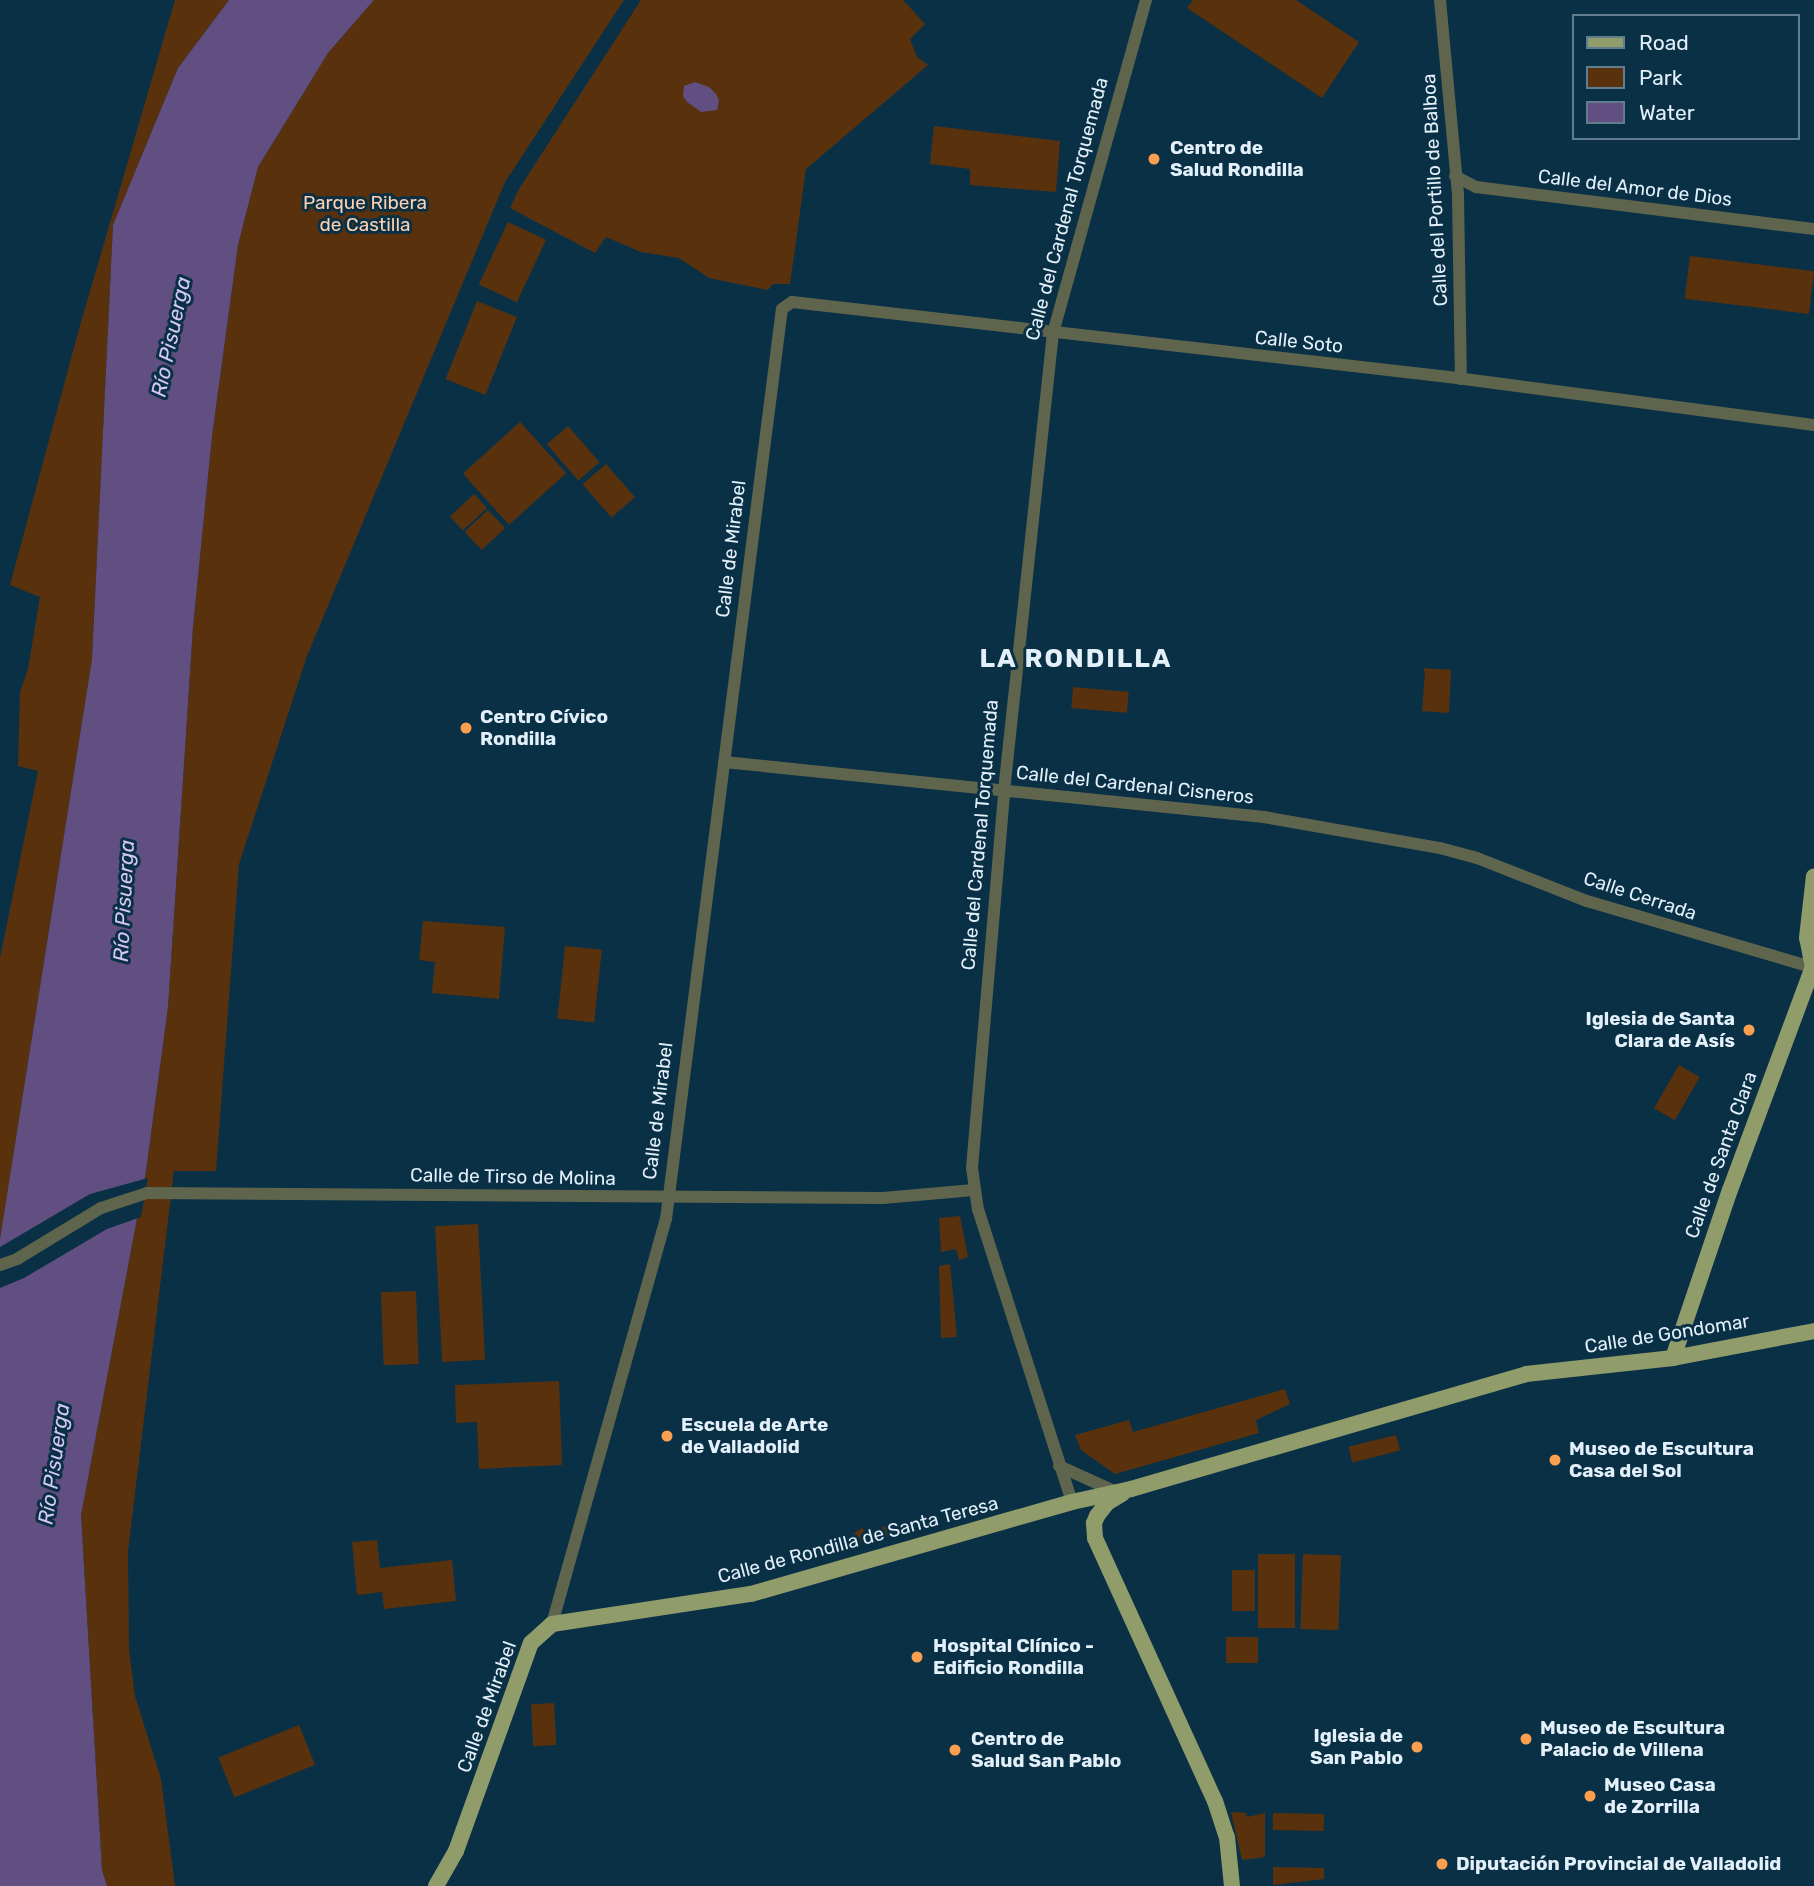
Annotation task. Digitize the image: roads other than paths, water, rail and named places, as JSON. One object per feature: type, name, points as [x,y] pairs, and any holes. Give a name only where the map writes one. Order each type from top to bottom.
[{"type":"main road","points":[[1814,876],[1807,938],[1814,967]]},
{"type":"main road","name":"Calle de Santa Clara","points":[[1673,1358],[1730,1190],[1814,967]]},
{"type":"main road","name":"Calle de Gondomar","points":[[1526,1374],[1673,1358],[1814,1331]]},
{"type":"main road","name":"Calle de Rondilla de Santa Teresa","points":[[552,1624],[751,1594],[1072,1502],[1130,1489],[1526,1374]]},
{"type":"main road","name":"Calle de Rondilla de Santa Teresa","points":[[1130,1489],[1107,1503],[1097,1516],[1094,1523],[1095,1538],[1226,1830],[1232,1886]]},
{"type":"main road","name":"Calle de Mirabel","points":[[438,1884],[470,1812],[531,1643],[552,1624]]},
{"type":"street","name":"Calle del Cardenal Torquemada","points":[[1072,1502],[974,1191],[972,1168],[1004,790],[1053,333],[1146,0]]},
{"type":"street","name":"Calle del Portillo de Balboa","points":[[1440,0],[1458,194],[1461,379]]},
{"type":"street","name":"Calle del Amor de Dios","points":[[1455,176],[1476,187],[1814,229]]},
{"type":"street","name":"Calle Soto","points":[[782,309],[792,302],[801,303],[1461,379],[1814,425]]},
{"type":"street","name":"Calle de Mirabel","points":[[552,1624],[665,1224],[782,309]]},
{"type":"street","name":"Calle del Cardenal Cisneros","points":[[724,762],[1264,817],[1457,852]]},
{"type":"street","name":"Calle Cerrada","points":[[1457,852],[1587,901],[1814,967]]},
{"type":"street","name":"Calle de Tirso de Molina","points":[[0,1265],[101,1208],[147,1193],[883,1198],[974,1191]]},
{"type":"street","points":[[1059,1466],[1114,1491]]},
{"type":"water","name":"Río Pisuerga","points":[[229,0],[374,0],[328,53],[258,167],[238,245],[212,436],[193,627],[168,1007],[146,1171],[81,1515],[102,1870],[107,1886],[0,1886],[0,1239],[92,659],[113,225],[178,68]]},
{"type":"water","points":[[695,82],[709,87],[716,94],[719,100],[717,110],[701,112],[687,102],[683,96],[684,86]]},
{"type":"place","name":"Centro de Salud Rondilla","points":[[1154,159]]},
{"type":"place","name":"Centro Cívico Rondilla","points":[[466,728]]},
{"type":"place","name":"Iglesia de Santa Clara de Asís","points":[[1749,1030]]},
{"type":"place","name":"Escuela de Arte de Valladolid","points":[[667,1436]]},
{"type":"place","name":"Museo de Escultura Casa del Sol","points":[[1555,1460]]},
{"type":"place","name":"Hospital Clínico - Edificio Rondilla","points":[[917,1657]]},
{"type":"place","name":"Museo de Escultura Palacio de Villena","points":[[1526,1739]]},
{"type":"place","name":"Iglesia de San Pablo","points":[[1417,1747]]},
{"type":"place","name":"Centro de Salud San Pablo","points":[[955,1750]]},
{"type":"place","name":"Museo Casa de Zorrilla","points":[[1590,1796]]},
{"type":"place","name":"Diputación Provincial de Valladolid","points":[[1442,1864]]},
{"type":"district","name":"LA RONDILLA","points":[[1076,659]]},
{"type":"park label","name":"Parque Ribera de Castilla","points":[[365,214]]}]
